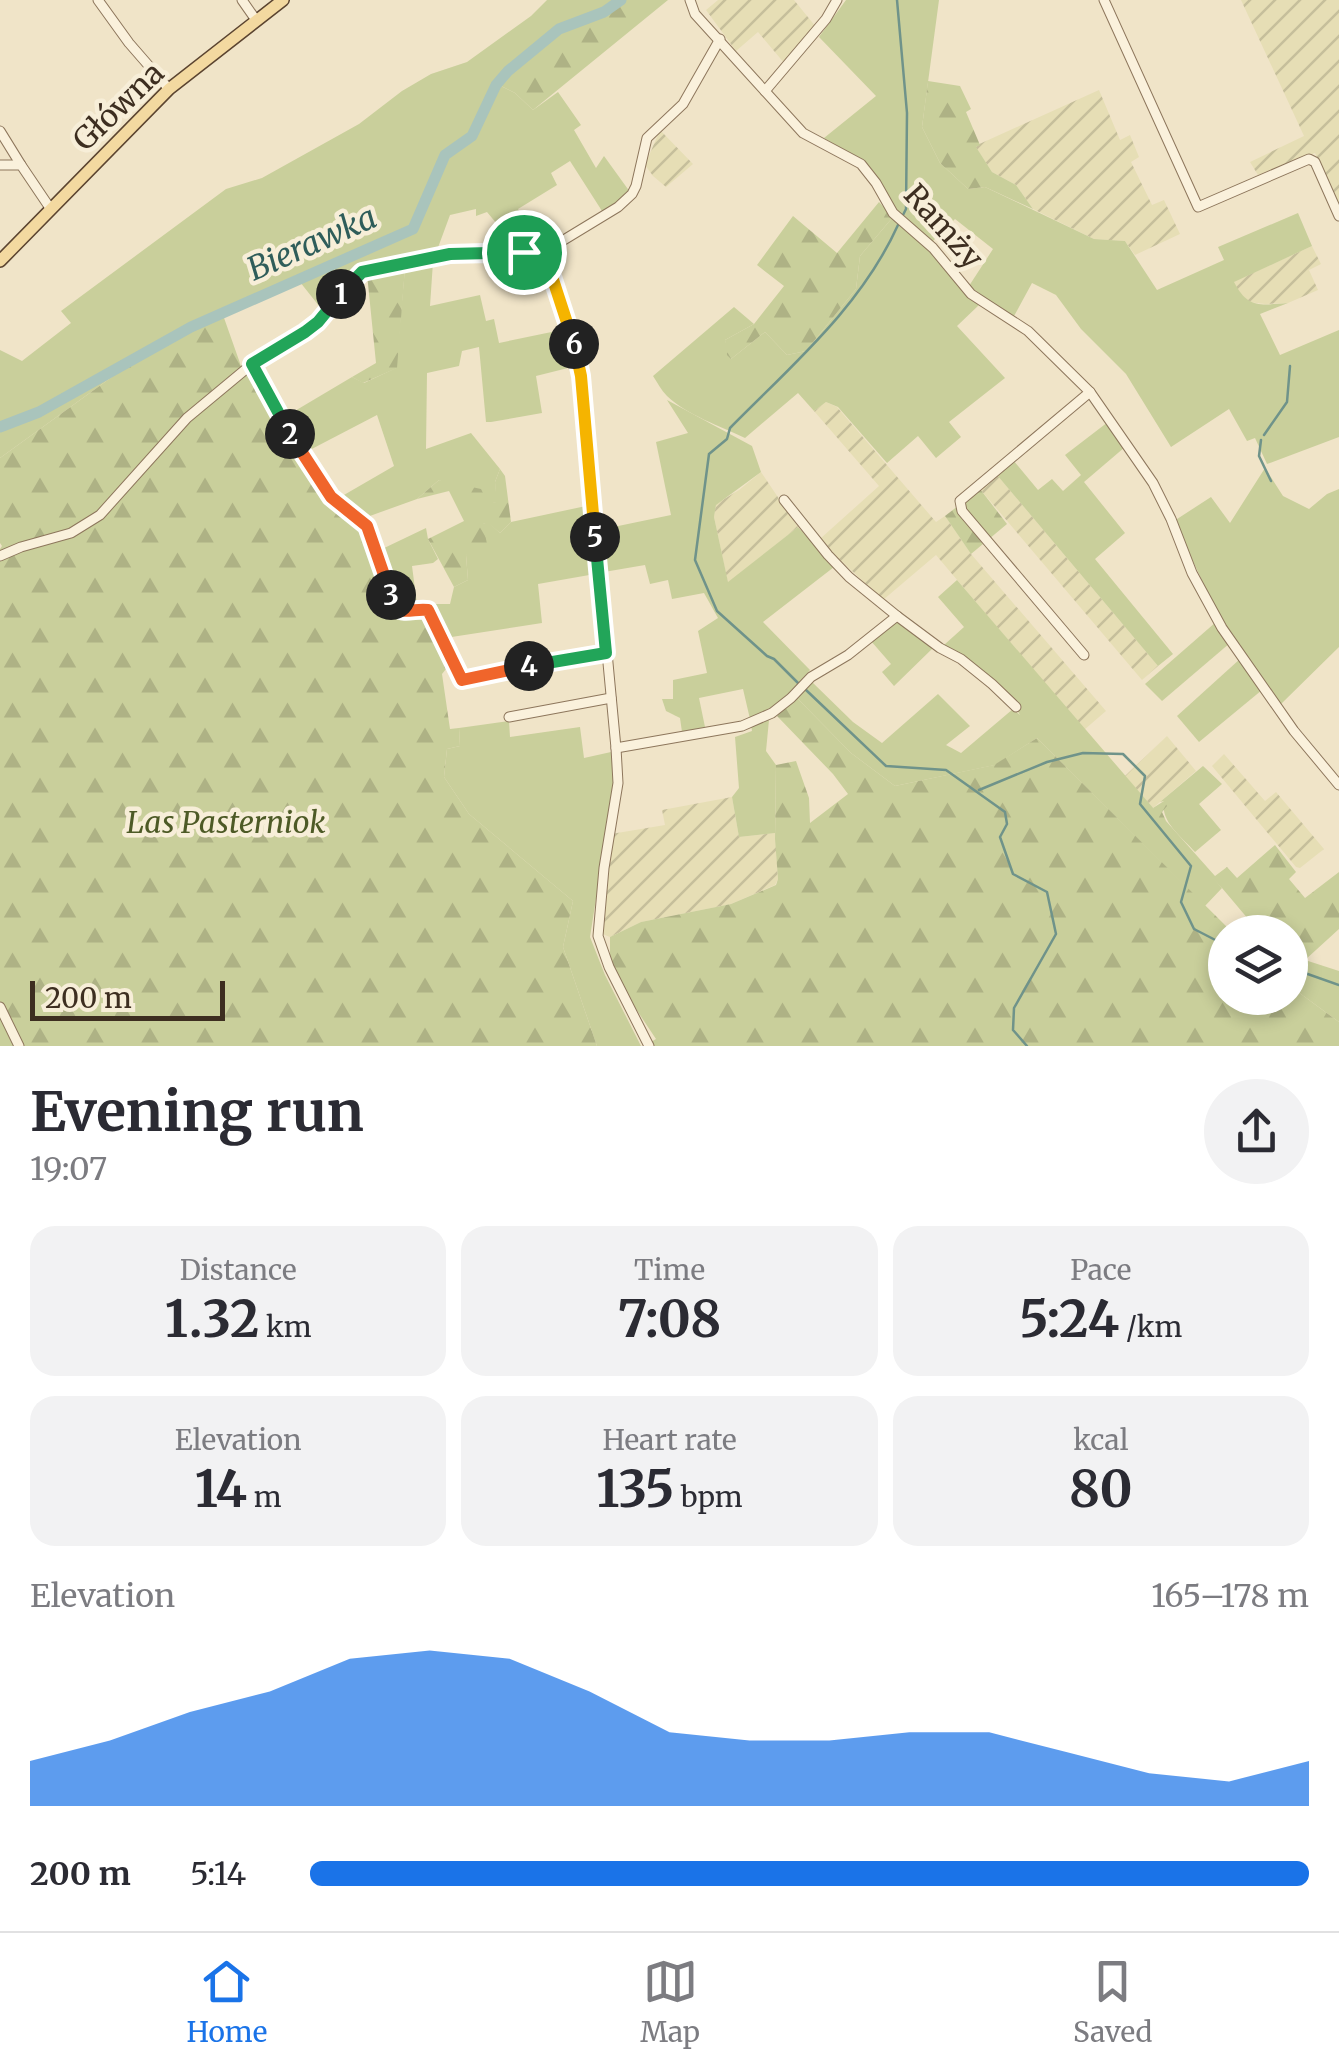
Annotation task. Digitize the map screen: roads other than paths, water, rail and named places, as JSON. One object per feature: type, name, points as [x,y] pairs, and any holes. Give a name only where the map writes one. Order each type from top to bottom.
[{"type":"main road","name":"Główna","points":[[0,260],[169,90],[282,0]]},
{"type":"street","points":[[98,0],[169,90]]},
{"type":"street","points":[[242,0],[256,20]]},
{"type":"street","name":"Ramży","points":[[690,0],[696,14],[803,134],[861,164],[893,213],[933,248],[972,294],[1028,331],[1090,392],[1153,484],[1192,573],[1222,628],[1294,731],[1339,785]]},
{"type":"street","points":[[765,91],[826,19],[837,0]]},
{"type":"street","points":[[1104,0],[1198,207],[1309,159],[1314,162],[1339,216]]},
{"type":"street","points":[[0,556],[90,523],[187,418],[252,364],[318,322],[362,272],[450,254],[544,252],[618,206],[632,194],[647,138],[683,104],[720,40]]},
{"type":"street","points":[[0,131],[50,208]]},
{"type":"street","points":[[0,165],[22,165]]},
{"type":"street","points":[[544,252],[581,376],[616,748],[618,783],[598,936],[608,967],[649,1046]]},
{"type":"street","points":[[252,364],[325,490],[367,526],[395,608],[401,612],[428,610],[462,680],[606,653]]},
{"type":"street","points":[[1084,655],[960,508],[960,501],[1090,392]]},
{"type":"street","points":[[784,500],[849,576],[940,648],[962,660],[1016,707]]},
{"type":"street","points":[[616,748],[758,720],[897,616]]},
{"type":"street","points":[[510,716],[611,698]]},
{"type":"street","points":[[0,1007],[20,1046]]},
{"type":"waterway","name":"Bierawka","points":[[0,427],[39,412],[191,327],[413,229],[445,155],[472,136],[496,85],[508,71],[559,29],[604,12],[621,0]]},
{"type":"waterway","points":[[897,0],[907,113],[903,215]]},
{"type":"waterway","points":[[798,683],[717,611],[695,560],[709,454],[845,309],[883,255],[898,225]]},
{"type":"waterway","points":[[1264,435],[1287,402],[1290,366]]},
{"type":"waterway","points":[[1261,440],[1259,456],[1271,481]]},
{"type":"waterway","points":[[806,690],[886,766],[946,770],[1005,812],[1007,824],[1000,837],[1013,874],[1047,892],[1056,934],[1014,1008],[1013,1030],[1027,1046]]},
{"type":"waterway","points":[[979,790],[1047,762],[1083,753],[1123,754],[1145,776],[1140,804],[1191,866],[1181,902],[1194,929],[1208,936]]},
{"type":"waterway","points":[[1308,974],[1339,985]]},
{"type":"park label","name":"Las Pasterniok","points":[[226,822]]}]
